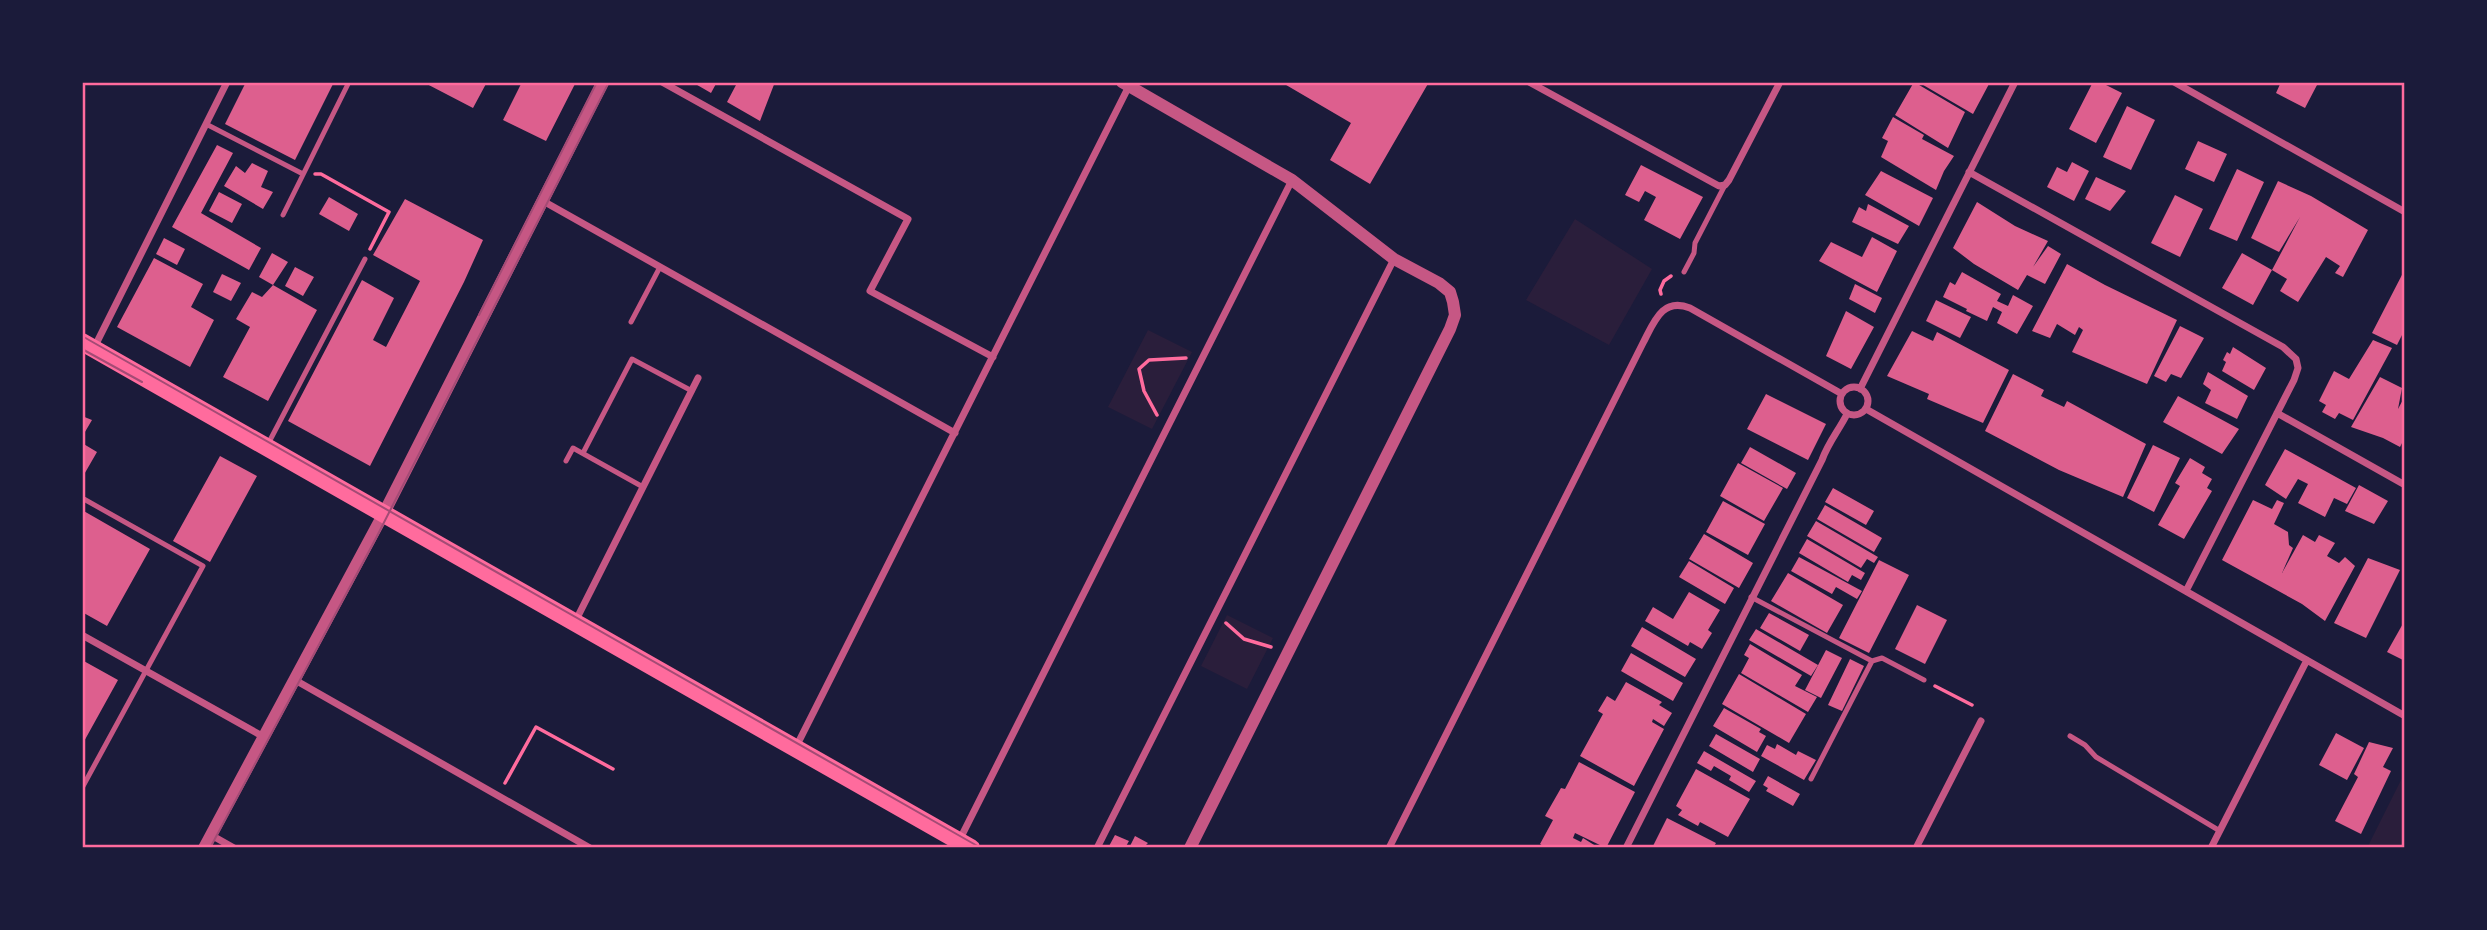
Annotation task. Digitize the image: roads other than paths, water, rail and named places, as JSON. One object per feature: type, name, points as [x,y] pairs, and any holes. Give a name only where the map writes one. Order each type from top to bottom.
[{"type":"main road","points":[[88,346],[965,844]]},
{"type":"street","points":[[88,346],[227,82]]},
{"type":"street","points":[[204,848],[384,513],[603,82]]},
{"type":"street","points":[[662,82],[908,219],[870,291],[993,357]]},
{"type":"street","points":[[1529,82],[1719,186],[1725,185],[1780,82]]},
{"type":"street","points":[[1860,388],[2015,82]]},
{"type":"street","points":[[2174,82],[2405,212]]},
{"type":"street","points":[[796,748],[993,357],[1126,84],[1292,180],[1394,259],[1439,283],[1450,292],[1455,315],[1190,848]]},
{"type":"street","points":[[1969,172],[2289,351],[2296,359],[2297,374],[2186,591]]},
{"type":"street","points":[[965,844],[1292,180]]},
{"type":"street","points":[[543,201],[955,433]]},
{"type":"street","points":[[1097,848],[1394,259]]},
{"type":"street","points":[[1389,848],[1643,343],[1664,309],[1676,304],[1690,308],[1842,394]]},
{"type":"street","points":[[575,622],[698,378]]},
{"type":"street","points":[[1860,388],[1866,394],[1866,409],[1855,415],[1847,414],[1840,401],[1842,394],[1847,389],[1860,388]]},
{"type":"street","points":[[1866,409],[2405,716]]},
{"type":"street","points":[[2277,412],[2405,485]]},
{"type":"street","points":[[1626,848],[1822,460],[1828,442],[1836,435],[1847,414]]},
{"type":"street","points":[[82,635],[264,737]]},
{"type":"street","points":[[2211,848],[2306,660]]},
{"type":"street","points":[[295,680],[590,848]]},
{"type":"street","points":[[1916,848],[1981,721]]},
{"type":"street","points":[[211,835],[234,848]]},
{"type":"lane","points":[[283,215],[349,82]]},
{"type":"lane","points":[[206,124],[303,174]]},
{"type":"lane","points":[[1684,272],[1694,253],[1695,243],[1725,185]]},
{"type":"lane","points":[[266,446],[365,259]]},
{"type":"lane","points":[[631,323],[660,267]]},
{"type":"lane","points":[[583,453],[632,359],[692,391]]},
{"type":"lane","points":[[566,461],[573,447],[643,486]]},
{"type":"lane","points":[[82,498],[203,566],[82,788]]},
{"type":"lane","points":[[1751,597],[1872,661],[1882,659],[1924,680]]},
{"type":"lane","points":[[1811,779],[1872,661]]},
{"type":"lane","points":[[2070,736],[2085,745],[2096,757],[2220,831]]},
{"type":"tram line","points":[[479,315],[597,82]]},
{"type":"tram line","points":[[210,848],[375,540],[609,82]]},
{"type":"tram line","points":[[82,336],[981,848]]},
{"type":"tram line","points":[[82,349],[142,382]]}]
